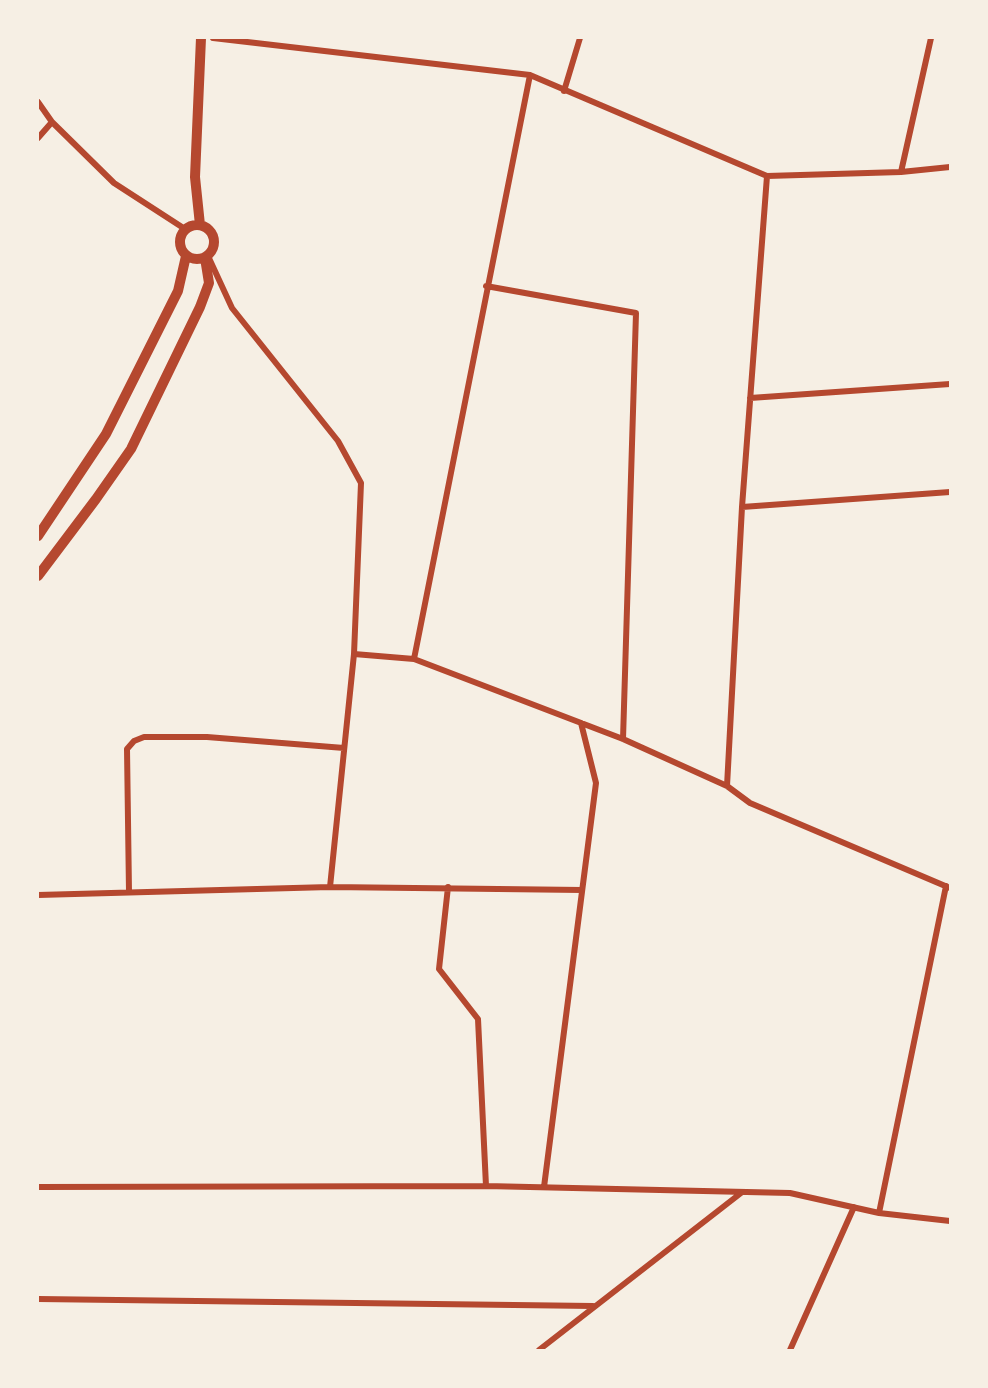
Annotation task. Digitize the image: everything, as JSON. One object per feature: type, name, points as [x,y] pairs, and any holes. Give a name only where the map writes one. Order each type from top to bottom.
[{"type":"street","points":[[200,225],[195,177],[201,38]]},
{"type":"street","points":[[213,38],[530,75],[767,176],[901,172],[951,167]]},
{"type":"street","points":[[564,91],[580,38]]},
{"type":"street","points":[[901,172],[932,38]]},
{"type":"street","points":[[414,659],[486,286],[530,75]]},
{"type":"street","points":[[38,102],[52,122],[114,183],[185,229],[200,225],[211,232],[212,251],[206,257],[192,259],[186,256],[179,243],[185,229]]},
{"type":"street","points":[[38,138],[52,122]]},
{"type":"street","points":[[727,786],[742,507],[767,176]]},
{"type":"street","points":[[38,536],[106,434],[178,291],[186,256]]},
{"type":"street","points":[[38,576],[131,449],[200,307],[209,283],[206,257]]},
{"type":"street","points":[[206,257],[232,308],[338,441],[361,483],[354,654],[330,887]]},
{"type":"street","points":[[486,286],[636,313],[623,739]]},
{"type":"street","points":[[750,398],[951,384]]},
{"type":"street","points":[[742,507],[951,492]]},
{"type":"street","points":[[354,654],[414,659],[623,739],[727,786],[750,803],[948,887],[879,1213]]},
{"type":"street","points":[[544,1187],[596,783],[581,723]]},
{"type":"street","points":[[129,892],[127,749],[134,741],[144,737],[207,737],[344,748]]},
{"type":"street","points":[[38,896],[330,887],[582,890]]},
{"type":"street","points":[[448,887],[439,969],[478,1019],[486,1186]]},
{"type":"street","points":[[38,1187],[486,1186],[741,1193],[790,1192],[879,1213],[951,1221]]},
{"type":"street","points":[[539,1350],[741,1193]]},
{"type":"street","points":[[790,1350],[854,1207]]},
{"type":"street","points":[[38,1299],[593,1306]]}]
